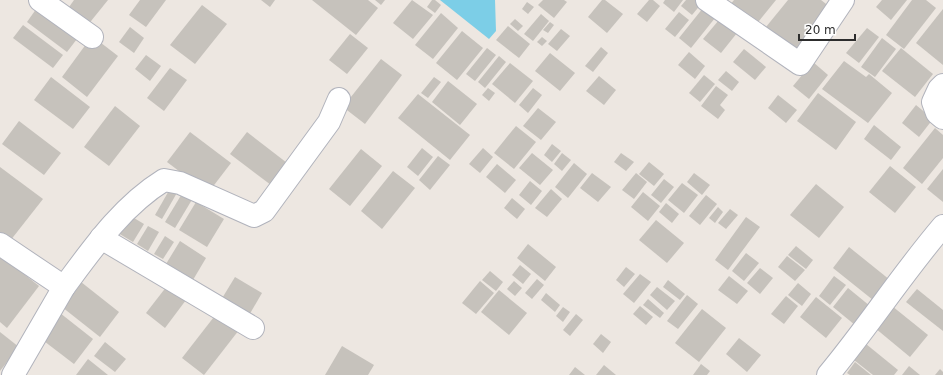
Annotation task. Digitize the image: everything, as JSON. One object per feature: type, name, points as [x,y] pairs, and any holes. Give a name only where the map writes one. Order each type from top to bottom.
[{"type":"street","points":[[40,0],[92,37]]},
{"type":"street","points":[[707,0],[800,64],[843,0]]},
{"type":"street","points":[[943,85],[939,89],[933,102],[937,113],[943,118]]},
{"type":"street","points":[[13,375],[64,287],[101,238],[144,192],[164,180],[180,183],[254,216],[264,211],[329,122],[339,99]]},
{"type":"street","points":[[828,375],[860,337],[910,265],[943,226]]},
{"type":"street","points":[[101,238],[254,328]]},
{"type":"street","points":[[0,244],[64,287]]},
{"type":"water","points":[[440,0],[495,0],[496,31],[489,39]]},
{"type":"building","points":[[74,0],[108,0],[87,26],[67,10]]},
{"type":"building","points":[[140,0],[166,0],[146,27],[129,15]]},
{"type":"building","points":[[261,0],[275,0],[270,7]]},
{"type":"building","points":[[312,0],[368,0],[378,8],[356,35]]},
{"type":"building","points":[[375,0],[385,0],[381,5]]},
{"type":"building","points":[[412,0],[433,15],[413,39],[393,23]]},
{"type":"building","points":[[432,0],[435,0],[441,5],[435,13],[427,7]]},
{"type":"building","points":[[543,0],[564,0],[567,2],[554,18],[538,5]]},
{"type":"building","points":[[602,0],[605,0],[623,14],[607,33],[588,17]]},
{"type":"building","points":[[649,0],[653,0],[660,6],[647,22],[637,14]]},
{"type":"building","points":[[665,0],[683,0],[674,12],[663,3]]},
{"type":"building","points":[[686,0],[698,0],[702,3],[692,15],[681,6]]},
{"type":"building","points":[[734,0],[776,0],[755,26],[730,5]]},
{"type":"building","points":[[788,0],[821,0],[830,7],[795,50],[766,27]]},
{"type":"building","points":[[882,0],[907,0],[891,20],[876,7]]},
{"type":"building","points":[[912,0],[926,0],[936,8],[904,49],[886,35]]},
{"type":"building","points":[[527,2],[534,7],[528,14],[522,9]]},
{"type":"building","points":[[707,3],[719,13],[691,48],[679,38]]},
{"type":"building","points":[[39,5],[80,35],[67,52],[27,22]]},
{"type":"building","points":[[202,5],[227,24],[195,64],[170,45]]},
{"type":"building","points":[[943,9],[943,65],[916,43]]},
{"type":"building","points":[[679,12],[689,20],[675,37],[665,29]]},
{"type":"building","points":[[441,13],[458,28],[433,59],[415,45]]},
{"type":"building","points":[[541,14],[549,21],[533,41],[524,34]]},
{"type":"building","points":[[724,14],[741,28],[721,53],[703,39]]},
{"type":"building","points":[[515,19],[523,26],[518,31],[510,24]]},
{"type":"building","points":[[550,22],[554,25],[548,33],[543,30]]},
{"type":"building","points":[[23,25],[63,55],[53,68],[13,38]]},
{"type":"building","points":[[508,26],[530,44],[519,58],[496,40]]},
{"type":"building","points":[[130,27],[144,38],[134,53],[119,42]]},
{"type":"building","points":[[867,28],[879,37],[859,63],[846,53]]},
{"type":"building","points":[[561,29],[570,36],[557,51],[548,44]]},
{"type":"building","points":[[462,31],[483,48],[457,80],[436,63]]},
{"type":"building","points":[[350,34],[368,48],[347,74],[329,60]]},
{"type":"building","points":[[92,36],[118,56],[87,97],[62,77]]},
{"type":"building","points":[[542,37],[547,41],[542,46],[537,42]]},
{"type":"building","points":[[882,38],[896,49],[875,77],[861,67]]},
{"type":"building","points":[[601,47],[608,53],[593,72],[585,66]]},
{"type":"building","points":[[487,48],[496,55],[475,81],[466,74]]},
{"type":"building","points":[[901,48],[933,74],[915,97],[882,71]]},
{"type":"building","points":[[744,49],[766,67],[755,80],[733,62]]},
{"type":"building","points":[[689,52],[705,66],[695,79],[678,65]]},
{"type":"building","points":[[550,53],[575,73],[560,91],[535,71]]},
{"type":"building","points":[[146,55],[161,66],[150,81],[135,69]]},
{"type":"building","points":[[499,56],[506,62],[485,88],[478,82]]},
{"type":"building","points":[[381,59],[402,75],[365,124],[343,107]]},
{"type":"building","points":[[844,61],[866,77],[869,74],[892,93],[868,123],[822,89]]},
{"type":"building","points":[[813,62],[828,75],[809,99],[793,86]]},
{"type":"building","points":[[510,63],[533,81],[515,103],[492,84]]},
{"type":"building","points":[[170,68],[187,80],[164,111],[147,98]]},
{"type":"building","points":[[726,71],[739,82],[732,91],[718,80]]},
{"type":"building","points":[[704,75],[715,84],[700,102],[689,93]]},
{"type":"building","points":[[599,76],[616,90],[604,105],[586,91]]},
{"type":"building","points":[[51,77],[90,107],[73,129],[34,100]]},
{"type":"building","points":[[434,77],[441,82],[428,98],[421,93]]},
{"type":"building","points":[[448,81],[477,104],[460,125],[432,102]]},
{"type":"building","points":[[716,86],[728,95],[720,105],[725,110],[718,119],[701,106]]},
{"type":"building","points":[[488,88],[495,93],[489,101],[482,95]]},
{"type":"building","points":[[533,88],[542,95],[528,113],[519,105]]},
{"type":"building","points":[[818,93],[856,122],[836,150],[797,121]]},
{"type":"building","points":[[418,94],[470,135],[450,160],[398,118]]},
{"type":"building","points":[[778,95],[797,110],[786,123],[768,108]]},
{"type":"building","points":[[916,105],[933,119],[919,137],[902,123]]},
{"type":"building","points":[[115,106],[140,126],[109,166],[84,147]]},
{"type":"building","points":[[538,108],[556,122],[541,140],[523,126]]},
{"type":"building","points":[[19,121],[61,153],[44,175],[2,144]]},
{"type":"building","points":[[874,125],[901,147],[891,160],[864,139]]},
{"type":"building","points":[[516,126],[536,142],[514,169],[494,153]]},
{"type":"building","points":[[935,128],[943,135],[943,158],[922,184],[903,168]]},
{"type":"building","points":[[190,132],[231,163],[208,193],[167,162]]},
{"type":"building","points":[[247,132],[291,166],[275,188],[230,154]]},
{"type":"building","points":[[552,144],[561,151],[552,162],[544,155]]},
{"type":"building","points":[[422,148],[433,157],[418,176],[407,167]]},
{"type":"building","points":[[483,148],[493,157],[480,173],[469,164]]},
{"type":"building","points":[[361,149],[382,166],[350,206],[329,189]]},
{"type":"building","points":[[532,153],[553,170],[540,185],[519,168]]},
{"type":"building","points":[[562,153],[571,160],[562,171],[554,164]]},
{"type":"building","points":[[621,153],[634,162],[626,171],[614,162]]},
{"type":"building","points":[[438,156],[450,165],[430,190],[419,180]]},
{"type":"building","points":[[649,162],[664,174],[654,186],[639,174]]},
{"type":"building","points":[[574,163],[587,174],[568,198],[555,187]]},
{"type":"building","points":[[497,164],[516,180],[505,193],[486,177]]},
{"type":"building","points":[[890,166],[916,187],[895,213],[869,192]]},
{"type":"building","points":[[0,167],[43,199],[10,241],[0,233]]},
{"type":"building","points":[[943,169],[943,202],[927,189]]},
{"type":"building","points":[[393,171],[415,188],[382,229],[361,211]]},
{"type":"building","points":[[592,173],[611,187],[598,202],[580,188]]},
{"type":"building","points":[[636,173],[647,182],[634,199],[622,190]]},
{"type":"building","points":[[694,173],[710,185],[702,195],[687,182]]},
{"type":"building","points":[[664,179],[674,187],[661,203],[651,195]]},
{"type":"building","points":[[530,181],[542,191],[531,205],[519,195]]},
{"type":"building","points":[[682,183],[698,195],[684,213],[668,200]]},
{"type":"building","points":[[816,184],[844,207],[819,238],[790,215]]},
{"type":"building","points":[[171,187],[178,191],[162,219],[155,215]]},
{"type":"building","points":[[551,189],[562,199],[547,217],[535,208]]},
{"type":"building","points":[[183,192],[193,198],[175,228],[165,222]]},
{"type":"building","points":[[643,192],[660,206],[648,221],[631,207]]},
{"type":"building","points":[[706,195],[717,204],[700,225],[689,216]]},
{"type":"building","points":[[512,198],[525,209],[517,219],[504,208]]},
{"type":"building","points":[[196,202],[224,219],[207,247],[179,230]]},
{"type":"building","points":[[666,203],[679,214],[672,223],[659,212]]},
{"type":"building","points":[[718,207],[723,212],[715,223],[709,218]]},
{"type":"building","points":[[730,209],[738,215],[726,229],[718,223]]},
{"type":"building","points":[[129,215],[144,224],[133,242],[118,233]]},
{"type":"building","points":[[746,217],[760,227],[728,270],[715,260]]},
{"type":"building","points":[[656,220],[684,243],[667,263],[639,240]]},
{"type":"building","points":[[148,226],[159,232],[148,251],[137,244]]},
{"type":"building","points":[[165,236],[174,242],[163,259],[154,254]]},
{"type":"building","points":[[180,241],[206,258],[190,285],[163,269]]},
{"type":"building","points":[[528,244],[556,267],[545,281],[517,258]]},
{"type":"building","points":[[796,246],[813,260],[806,269],[788,255]]},
{"type":"building","points":[[849,247],[890,280],[873,300],[833,268]]},
{"type":"building","points":[[746,253],[759,263],[744,281],[732,271]]},
{"type":"building","points":[[0,255],[39,286],[7,328],[0,322]]},
{"type":"building","points":[[787,256],[805,270],[795,281],[778,267]]},
{"type":"building","points":[[520,265],[531,274],[523,284],[512,275]]},
{"type":"building","points":[[626,267],[635,274],[624,287],[616,280]]},
{"type":"building","points":[[760,268],[773,278],[760,294],[747,283]]},
{"type":"building","points":[[490,271],[503,282],[496,291],[482,280]]},
{"type":"building","points":[[640,274],[651,282],[634,303],[623,294]]},
{"type":"building","points":[[729,276],[748,291],[737,304],[718,290]]},
{"type":"building","points":[[834,276],[846,285],[830,305],[819,296]]},
{"type":"building","points":[[235,277],[262,293],[248,317],[221,300]]},
{"type":"building","points":[[537,279],[544,285],[532,299],[525,293]]},
{"type":"building","points":[[668,280],[685,294],[680,300],[663,287]]},
{"type":"building","points":[[480,281],[494,293],[476,314],[462,303]]},
{"type":"building","points":[[514,281],[522,288],[515,296],[507,289]]},
{"type":"building","points":[[81,282],[119,312],[100,337],[62,307]]},
{"type":"building","points":[[798,283],[811,294],[802,306],[788,295]]},
{"type":"building","points":[[167,286],[186,300],[165,328],[146,313]]},
{"type":"building","points":[[657,287],[675,301],[667,310],[650,295]]},
{"type":"building","points":[[848,288],[870,306],[855,325],[833,307]]},
{"type":"building","points":[[917,289],[943,310],[943,331],[906,302]]},
{"type":"building","points":[[499,290],[527,313],[509,335],[481,312]]},
{"type":"building","points":[[546,293],[560,305],[555,312],[541,300]]},
{"type":"building","points":[[687,295],[698,304],[678,329],[667,321]]},
{"type":"building","points":[[786,296],[798,306],[784,324],[771,314]]},
{"type":"building","points":[[816,297],[842,318],[826,338],[800,317]]},
{"type":"building","points":[[648,299],[664,313],[660,318],[643,305]]},
{"type":"building","points":[[640,306],[653,317],[646,325],[633,314]]},
{"type":"building","points":[[892,306],[928,335],[910,357],[875,328]]},
{"type":"building","points":[[563,307],[570,312],[563,322],[556,316]]},
{"type":"building","points":[[702,309],[726,328],[699,362],[675,343]]},
{"type":"building","points":[[60,313],[93,339],[74,364],[40,338]]},
{"type":"building","points":[[217,313],[239,330],[204,375],[182,358]]},
{"type":"building","points":[[576,314],[583,320],[570,336],[563,330]]},
{"type":"building","points":[[0,332],[19,347],[0,371]]},
{"type":"building","points":[[601,334],[611,342],[603,353],[593,344]]},
{"type":"building","points":[[739,338],[761,355],[747,372],[726,354]]},
{"type":"building","points":[[105,342],[126,359],[115,372],[94,356]]},
{"type":"building","points":[[866,344],[898,370],[894,375],[873,375],[854,360]]},
{"type":"building","points":[[342,346],[374,365],[368,375],[325,375]]},
{"type":"building","points":[[88,359],[108,375],[76,375]]},
{"type":"building","points":[[855,362],[871,375],[850,375],[847,373]]},
{"type":"building","points":[[701,364],[710,371],[707,375],[693,375]]},
{"type":"building","points":[[604,365],[616,375],[596,375]]},
{"type":"building","points":[[909,366],[920,375],[902,375]]},
{"type":"building","points":[[575,367],[585,375],[569,375]]},
{"type":"building","points":[[940,369],[943,372],[943,375],[935,375]]}]
